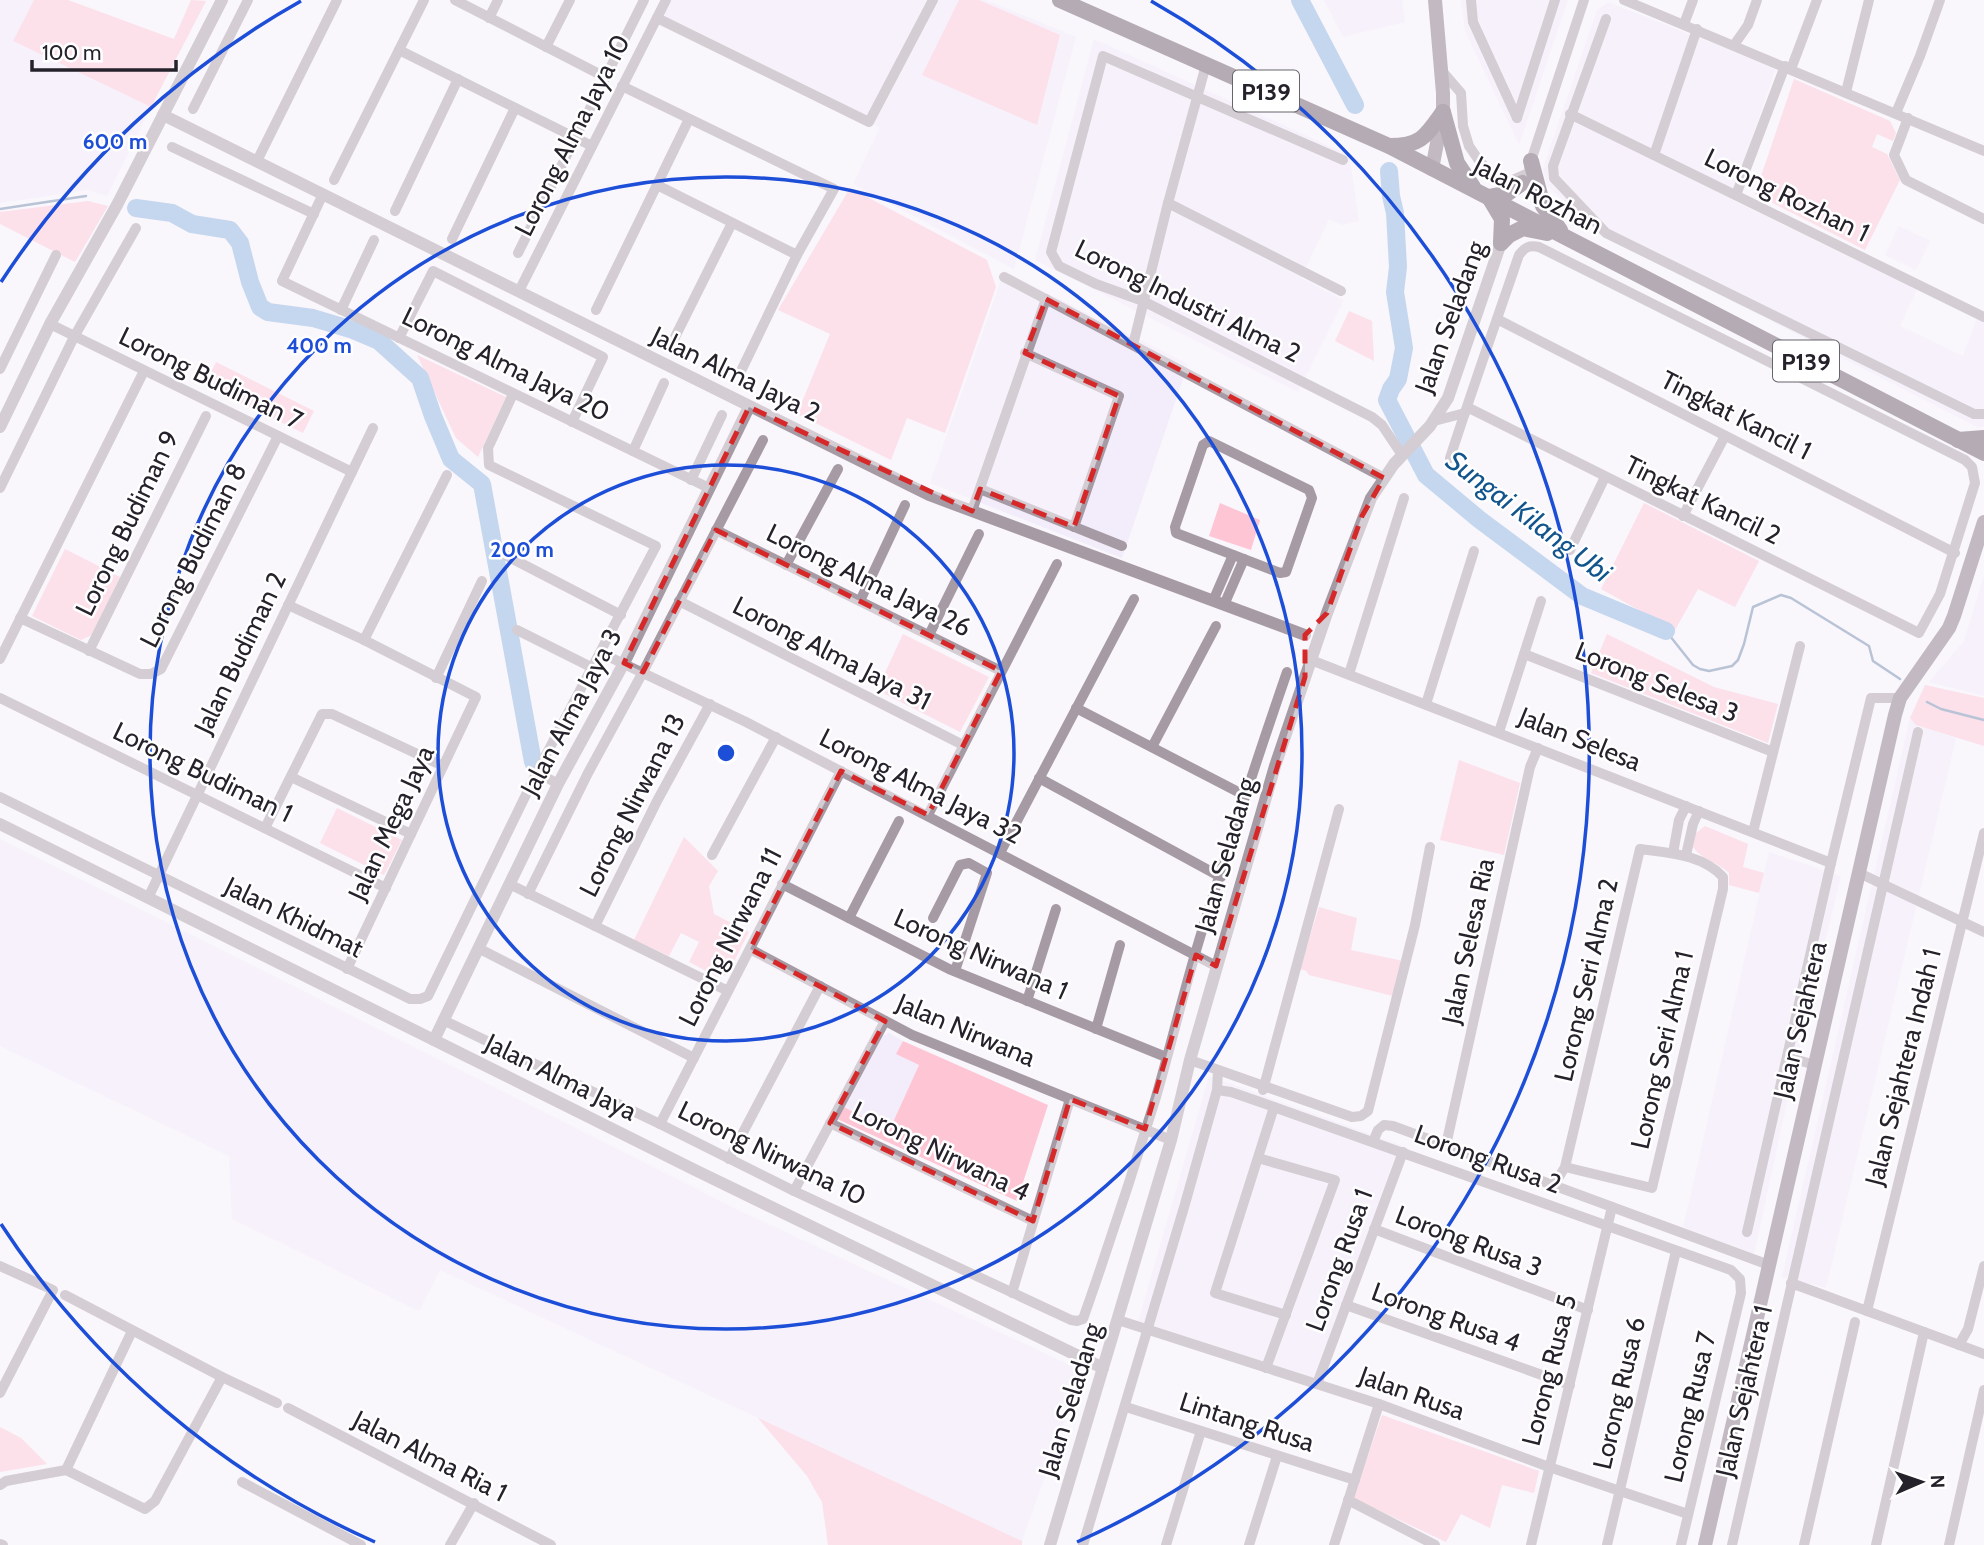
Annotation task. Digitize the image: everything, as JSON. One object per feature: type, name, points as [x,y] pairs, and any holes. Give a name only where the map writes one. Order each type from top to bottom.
[{"type":"main road","name":"Jalan Rozhan","points":[[1060,0],[1389,146],[1984,453]]},
{"type":"main road","points":[[1432,169],[1443,112],[1435,0]]},
{"type":"main road","points":[[1389,146],[1406,146],[1421,140],[1443,112]]},
{"type":"main road","points":[[1443,112],[1457,163],[1502,219],[1501,243]]},
{"type":"main road","points":[[1483,194],[1508,193],[1527,173],[1543,206],[1563,235]]},
{"type":"main road","points":[[1501,243],[1509,235],[1523,228],[1563,235]]},
{"type":"main road","points":[[1958,440],[1984,438]]},
{"type":"main road","name":"Jalan Sejahtera","points":[[1705,1545],[1902,696],[1949,628],[1984,522]]},
{"type":"street","points":[[0,427],[50,324],[117,205],[222,0]]},
{"type":"street","points":[[193,109],[248,0]]},
{"type":"street","points":[[257,161],[336,0]]},
{"type":"street","points":[[334,180],[424,0]]},
{"type":"street","points":[[455,0],[605,78]]},
{"type":"street","points":[[489,18],[498,0]]},
{"type":"street","points":[[546,47],[570,0]]},
{"type":"street","name":"Lorong Alma Jaya 10","points":[[518,253],[644,0]]},
{"type":"street","name":"Lorong Alma Jaya 10","points":[[519,291],[666,0]]},
{"type":"street","points":[[657,18],[869,122],[933,0]]},
{"type":"street","points":[[1471,0],[1473,22],[1517,118],[1555,0]]},
{"type":"street","points":[[1512,209],[1527,173],[1584,0]]},
{"type":"street","points":[[1625,0],[1984,151]]},
{"type":"street","points":[[1684,24],[1693,0]]},
{"type":"street","points":[[1734,45],[1748,25],[1757,0]]},
{"type":"street","points":[[1736,195],[1817,0]]},
{"type":"street","points":[[1846,92],[1869,0]]},
{"type":"street","points":[[1896,113],[1940,0]]},
{"type":"street","name":"Jalan Rozhan","points":[[1606,19],[1553,166],[1554,177],[1606,233],[1974,414],[1984,414]]},
{"type":"street","points":[[1654,155],[1697,29]]},
{"type":"street","points":[[399,50],[592,146]]},
{"type":"street","name":"Lorong Industri Alma 2","points":[[1196,97],[1104,56],[1051,252],[1059,266],[1096,284],[1143,301],[1372,417],[1405,453]]},
{"type":"street","points":[[1133,345],[1206,65]]},
{"type":"street","points":[[1442,71],[1461,93],[1463,126],[1469,146],[1479,162],[1501,181],[1508,182],[1527,173]]},
{"type":"street","points":[[395,211],[458,79]]},
{"type":"street","points":[[622,86],[834,189],[797,255],[742,369]]},
{"type":"street","points":[[1196,97],[1343,160]]},
{"type":"street","points":[[452,239],[515,108]]},
{"type":"street","name":"Lorong Rozhan 1","points":[[1570,114],[1984,317]]},
{"type":"street","name":"Jalan Alma Jaya 2","points":[[163,115],[929,495],[1305,635]]},
{"type":"street","points":[[1908,118],[1894,155],[1906,180],[1984,219]]},
{"type":"street","points":[[596,310],[689,119]]},
{"type":"street","points":[[172,147],[314,214],[323,194]]},
{"type":"street","points":[[657,185],[797,255]]},
{"type":"street","points":[[1168,203],[1341,290]]},
{"type":"street","name":"Jalan Seladang","points":[[1050,1545],[1171,1140],[1189,1060],[1275,766],[1326,613],[1362,516],[1384,478],[1432,423],[1448,398],[1512,209]]},
{"type":"street","name":"Lorong Alma Jaya 20","points":[[314,214],[282,282],[709,488]]},
{"type":"street","points":[[675,337],[732,223]]},
{"type":"street","points":[[0,488],[74,337],[136,228]]},
{"type":"street","points":[[341,310],[374,240]]},
{"type":"street","name":"Jalan Rozhan","points":[[1497,319],[1519,255],[1527,247],[1539,247],[1965,460],[1972,467],[1975,483],[1940,594],[1919,633]]},
{"type":"street","points":[[0,369],[56,255]]},
{"type":"street","points":[[399,338],[433,271],[603,357],[572,422]]},
{"type":"street","points":[[1004,277],[1384,478]]},
{"type":"street","points":[[972,512],[1045,299]]},
{"type":"street","points":[[1737,346],[1749,303]]},
{"type":"street","points":[[1450,458],[1497,319]]},
{"type":"street","name":"Tingkat Kancil 1","points":[[1497,319],[1955,553]]},
{"type":"street","name":"Lorong Budiman 7","points":[[50,324],[352,472]]},
{"type":"street","points":[[1026,353],[1119,396],[1074,527]]},
{"type":"street","points":[[0,659],[144,371]]},
{"type":"street","points":[[633,451],[664,383]]},
{"type":"street","name":"Jalan Alma Jaya 3","points":[[410,999],[428,996],[537,772],[656,546],[489,465],[488,448],[513,394]]},
{"type":"street","name":"Jalan Alma Jaya 3","points":[[434,1040],[558,784],[624,663],[749,407]]},
{"type":"street","points":[[1432,423],[1466,410]]},
{"type":"street","name":"Tingkat Kancil 2","points":[[1466,410],[1919,633]]},
{"type":"street","points":[[691,480],[722,415]]},
{"type":"street","name":"Lorong Budiman 9","points":[[89,651],[206,416]]},
{"type":"street","name":"Jalan Budiman 2","points":[[148,898],[373,428]]},
{"type":"street","name":"Lorong Budiman 8","points":[[20,618],[140,674],[151,674],[161,668],[278,436]]},
{"type":"street","points":[[1683,516],[1725,436]]},
{"type":"street","name":"Jalan Alma Jaya 3","points":[[528,894],[588,773],[643,673],[763,440]]},
{"type":"street","points":[[1209,441],[1309,491],[1312,498],[1286,572],[1280,573],[1238,557],[1176,533],[1175,527],[1203,445],[1209,441]]},
{"type":"street","points":[[786,565],[838,469]]},
{"type":"street","points":[[364,640],[447,475]]},
{"type":"street","points":[[1570,550],[1605,477]]},
{"type":"street","points":[[980,489],[1122,546]]},
{"type":"street","points":[[1349,674],[1404,498]]},
{"type":"street","points":[[860,601],[905,505]]},
{"type":"street","name":"Lorong Alma Jaya 26","points":[[716,530],[1002,671]]},
{"type":"street","points":[[929,635],[979,534]]},
{"type":"street","points":[[1426,704],[1474,551]]},
{"type":"street","points":[[507,555],[621,615]]},
{"type":"street","points":[[1219,603],[1238,557]]},
{"type":"street","points":[[928,815],[1056,564]]},
{"type":"street","points":[[288,605],[364,640],[436,678],[482,581]]},
{"type":"street","points":[[1000,853],[1134,599]]},
{"type":"street","name":"Lorong Alma Jaya 31","points":[[679,601],[963,746]]},
{"type":"street","points":[[1499,732],[1541,601]]},
{"type":"street","points":[[1305,677],[1305,635],[1326,613]]},
{"type":"street","points":[[1152,747],[1216,626]]},
{"type":"street","points":[[517,630],[593,668]]},
{"type":"street","points":[[1753,832],[1800,646]]},
{"type":"street","name":"Lorong Alma Jaya 32","points":[[601,653],[776,737],[1216,966]]},
{"type":"street","name":"Lorong Selesa 3","points":[[1524,654],[1773,752]]},
{"type":"street","name":"Jalan Selesa","points":[[1311,660],[1831,863]]},
{"type":"street","name":"Jalan Seladang","points":[[1083,1319],[1145,1129],[1244,795],[1287,671]]},
{"type":"street","name":"Jalan Mega Jaya","points":[[348,969],[476,697],[436,678]]},
{"type":"street","points":[[1747,1233],[1871,698],[1902,696]]},
{"type":"street","name":"Lorong Budiman 1","points":[[0,698],[386,888]]},
{"type":"street","name":"Lorong Nirwana 13","points":[[595,926],[657,801],[710,704]]},
{"type":"street","points":[[1076,708],[1244,795]]},
{"type":"street","points":[[265,828],[322,714],[332,715],[443,766]]},
{"type":"street","points":[[1791,1283],[1918,732]]},
{"type":"street","points":[[712,855],[776,737]]},
{"type":"street","name":"Jalan Selesa Ria","points":[[1446,1145],[1530,767],[1538,748]]},
{"type":"street","name":"Lorong Nirwana 11","points":[[660,1124],[841,771]]},
{"type":"street","points":[[537,772],[558,784]]},
{"type":"street","points":[[291,777],[411,834]]},
{"type":"street","points":[[1039,778],[1221,877]]},
{"type":"street","name":"Jalan Khidmat","points":[[0,797],[410,999]]},
{"type":"street","points":[[1673,853],[1679,820],[1686,806]]},
{"type":"street","points":[[1260,1102],[1339,809]]},
{"type":"street","points":[[1686,855],[1699,811]]},
{"type":"street","points":[[849,918],[899,821]]},
{"type":"street","name":"Jalan Alma Jaya","points":[[0,824],[708,1176],[1103,1368]]},
{"type":"street","name":"Jalan Sejahtera Indah 1","points":[[1867,1311],[1984,833]]},
{"type":"street","points":[[1189,1060],[1352,1117],[1362,1116],[1368,1111],[1415,925],[1430,847]]},
{"type":"street","name":"Lorong Seri Alma 2","points":[[1565,1167],[1640,849],[1686,855]]},
{"type":"street","name":"Lorong Seri Alma 1","points":[[1565,1167],[1652,1188],[1723,890],[1723,877],[1716,869],[1686,855]]},
{"type":"street","points":[[933,918],[960,865],[969,863],[987,873],[955,971]]},
{"type":"street","points":[[1859,873],[1984,932]]},
{"type":"street","points":[[509,884],[728,991]]},
{"type":"street","name":"Lorong Nirwana 1","points":[[782,884],[955,971],[1166,1058]]},
{"type":"street","points":[[1027,1001],[1056,909]]},
{"type":"street","points":[[1096,1029],[1120,945]]},
{"type":"street","points":[[478,948],[694,1058]]},
{"type":"street","name":"Jalan Nirwana","points":[[750,949],[912,1035],[1171,1140]]},
{"type":"street","points":[[442,969],[464,976]]},
{"type":"street","points":[[729,1159],[820,986]]},
{"type":"street","name":"Lorong Nirwana 10","points":[[443,1020],[794,1191],[1012,1293],[1071,1320],[1083,1319]]},
{"type":"street","points":[[794,1191],[885,1021]]},
{"type":"street","points":[[1787,1058],[1815,1065]]},
{"type":"street","points":[[1083,1545],[1126,1407],[1217,1090],[1218,1070]]},
{"type":"street","name":"Lorong Rusa 2","points":[[1217,1090],[1231,1092],[1403,1152],[1731,1270],[1740,1279]]},
{"type":"street","points":[[1012,1293],[1070,1099]]},
{"type":"street","points":[[1274,1107],[1215,1293],[1286,1314]]},
{"type":"street","points":[[1347,1133],[1352,1117]]},
{"type":"street","name":"Lorong Nirwana 4","points":[[830,1123],[1033,1221]]},
{"type":"street","points":[[1373,1142],[1378,1130],[1384,1125],[1393,1126],[1769,1265]]},
{"type":"street","name":"Lorong Rusa 1","points":[[1317,1384],[1403,1152]]},
{"type":"street","points":[[1258,1158],[1335,1180],[1266,1368]]},
{"type":"street","points":[[1554,1185],[1565,1167]]},
{"type":"street","name":"Lorong Rusa 5","points":[[1531,1545],[1612,1207]]},
{"type":"street","name":"Lorong Rusa 3","points":[[1374,1229],[1588,1310]]},
{"type":"street","name":"Lorong Rusa 6","points":[[1607,1545],[1676,1251]]},
{"type":"street","points":[[0,1266],[53,1290],[0,1393]]},
{"type":"street","points":[[1959,1345],[1968,1329],[1984,1266]]},
{"type":"street","name":"Lorong Rusa 7","points":[[1681,1545],[1741,1293],[1740,1279]]},
{"type":"street","name":"Jalan Sejahtera 1","points":[[1732,1545],[1791,1283],[1984,1354]]},
{"type":"street","name":"Jalan Alma Ria 1","points":[[65,1295],[474,1503],[548,1544]]},
{"type":"street","name":"Lorong Rusa 4","points":[[1346,1305],[1570,1385]]},
{"type":"street","name":"Jalan Rusa","points":[[1118,1320],[1379,1404],[1549,1467],[1688,1514]]},
{"type":"street","points":[[1804,1545],[1855,1322]]},
{"type":"street","points":[[66,1470],[132,1331]]},
{"type":"street","points":[[1875,1545],[1924,1332]]},
{"type":"street","points":[[0,1485],[6,1481],[66,1470],[145,1509],[155,1501],[222,1377]]},
{"type":"street","points":[[1949,1545],[1984,1390]]},
{"type":"street","points":[[1334,1545],[1379,1404]]},
{"type":"street","name":"Lintang Rusa","points":[[1126,1407],[1355,1480]]},
{"type":"street","points":[[1166,1545],[1201,1431]]},
{"type":"street","points":[[1249,1545],[1277,1455]]},
{"type":"street","points":[[242,1482],[361,1545]]},
{"type":"street","points":[[1348,1500],[1435,1545]]},
{"type":"street","points":[[450,1545],[474,1503]]},
{"type":"highlighted area","points":[[1046,299],[1384,478],[1362,516],[1327,613],[1305,635],[1305,677],[1216,966],[1196,955],[1145,1129],[1070,1099],[1033,1221],[830,1123],[885,1021],[750,949],[841,771],[928,815],[1001,671],[716,530],[643,672],[624,663],[749,407],[972,511],[980,489],[1074,527],[1119,396],[1025,353]]},
{"type":"shaded area","points":[[0,0],[35,0],[14,42],[151,107],[107,196],[88,190],[0,203]]},
{"type":"shaded area","points":[[34,0],[68,0],[174,39],[191,0],[206,1],[151,107],[13,41]]},
{"type":"shaded area","points":[[666,0],[986,0],[1076,37],[1014,269],[853,184],[880,127],[657,18]]},
{"type":"shaded area","points":[[959,0],[979,0],[1060,35],[1037,125],[922,75]]},
{"type":"shaded area","points":[[1324,0],[1402,0],[1405,22],[1343,37]]},
{"type":"shaded area","points":[[1461,0],[1568,0],[1519,145],[1465,31]]},
{"type":"shaded area","points":[[1608,2],[1776,68],[1731,199],[1917,290],[1900,326],[1963,356],[1977,318],[1984,321],[1984,426],[1979,428],[1605,236],[1547,186],[1543,168],[1597,10]]},
{"type":"shaded area","points":[[1094,39],[1349,155],[1359,221],[1342,225],[1329,219],[1301,278],[1344,300],[1298,392],[1035,260]]},
{"type":"shaded area","points":[[1794,79],[1890,121],[1896,133],[1893,141],[1877,134],[1872,147],[1887,154],[1900,180],[1865,250],[1755,194]]},
{"type":"shaded area","points":[[850,188],[987,260],[996,287],[945,433],[907,418],[891,460],[797,414],[830,334],[778,310]]},
{"type":"shaded area","points":[[88,201],[108,206],[75,262],[0,224],[0,212]]},
{"type":"shaded area","points":[[1899,226],[1930,241],[1916,270],[1885,255]]},
{"type":"shaded area","points":[[1004,271],[1188,364],[1122,558],[930,483]]},
{"type":"shaded area","points":[[1349,311],[1372,321],[1374,361],[1335,341]]},
{"type":"shaded area","points":[[417,355],[506,397],[478,457],[456,438]]},
{"type":"shaded area","points":[[216,362],[314,411],[303,433],[205,385]]},
{"type":"shaded area","points":[[1220,503],[1260,520],[1251,550],[1209,536]]},
{"type":"shaded area","points":[[1644,503],[1759,561],[1735,607],[1698,589],[1675,630],[1601,589]]},
{"type":"shaded area","points":[[65,549],[120,577],[92,635],[81,640],[32,616]]},
{"type":"shaded area","points":[[1984,576],[1984,696],[1929,682],[1964,641]]},
{"type":"shaded area","points":[[903,634],[989,677],[960,732],[877,690]]},
{"type":"shaded area","points":[[1607,634],[1714,687],[1778,704],[1768,743],[1591,673]]},
{"type":"shaded area","points":[[1925,685],[1984,698],[1984,746],[1916,725],[1910,718]]},
{"type":"shaded area","points":[[1910,718],[1916,725],[1956,738],[1826,1288],[1782,1277]]},
{"type":"shaded area","points":[[1459,760],[1520,783],[1504,855],[1440,840]]},
{"type":"shaded area","points":[[337,808],[402,840],[384,875],[320,843]]},
{"type":"shaded area","points":[[1705,826],[1748,844],[1743,867],[1764,873],[1759,893],[1729,885],[1729,873],[1693,847],[1695,834]]},
{"type":"shaded area","points":[[684,837],[718,871],[709,886],[714,914],[749,932],[727,975],[718,977],[689,962],[699,942],[681,933],[669,956],[634,940]]},
{"type":"shaded area","points":[[0,839],[749,1215],[1072,1366],[1079,1381],[1022,1541],[440,1270],[419,1311],[232,1219],[229,1156],[0,1046]]},
{"type":"shaded area","points":[[1769,852],[1841,876],[1793,1075],[1754,1254],[1683,1228]]},
{"type":"shaded area","points":[[1319,907],[1357,918],[1351,950],[1403,961],[1393,996],[1309,975],[1300,969]]},
{"type":"shaded area","points":[[889,1033],[903,1041],[897,1054],[919,1065],[889,1131],[844,1107],[876,1039]]},
{"type":"shaded area","points":[[903,1041],[1048,1105],[1017,1201],[837,1119],[844,1107],[889,1131],[919,1065],[896,1054]]},
{"type":"shaded area","points":[[1209,1076],[1404,1146],[1318,1384],[1137,1325]]},
{"type":"shaded area","points":[[1382,1415],[1539,1471],[1534,1493],[1502,1485],[1490,1528],[1461,1514],[1446,1542],[1353,1498]]},
{"type":"shaded area","points":[[758,1418],[1022,1541],[1022,1545],[828,1545],[822,1502],[807,1476]]},
{"type":"shaded area","points":[[0,1427],[21,1438],[47,1464],[0,1472]]},
{"type":"waterway","name":"Sungai Kilang Ubi","points":[[1300,0],[1355,105]]},
{"type":"waterway","name":"Sungai Kilang Ubi","points":[[1389,171],[1398,267],[1395,292],[1404,348],[1398,379],[1387,400],[1426,475],[1480,520],[1582,596],[1666,631]]},
{"type":"waterway","points":[[0,209],[86,196]]},
{"type":"waterway","points":[[136,208],[172,213],[192,224],[230,230],[240,243],[260,307],[268,312],[313,318],[379,341],[420,378],[451,459],[482,484],[533,762]]},
{"type":"waterway","name":"Sungai Kilang Ubi","points":[[1666,631],[1693,665],[1700,669],[1709,671],[1732,666],[1738,660],[1744,644],[1753,607],[1781,595],[1791,598],[1869,646],[1873,661],[1900,679]]},
{"type":"waterway","name":"Sungai Kilang Ubi","points":[[1927,702],[1941,709],[1984,720]]}]
